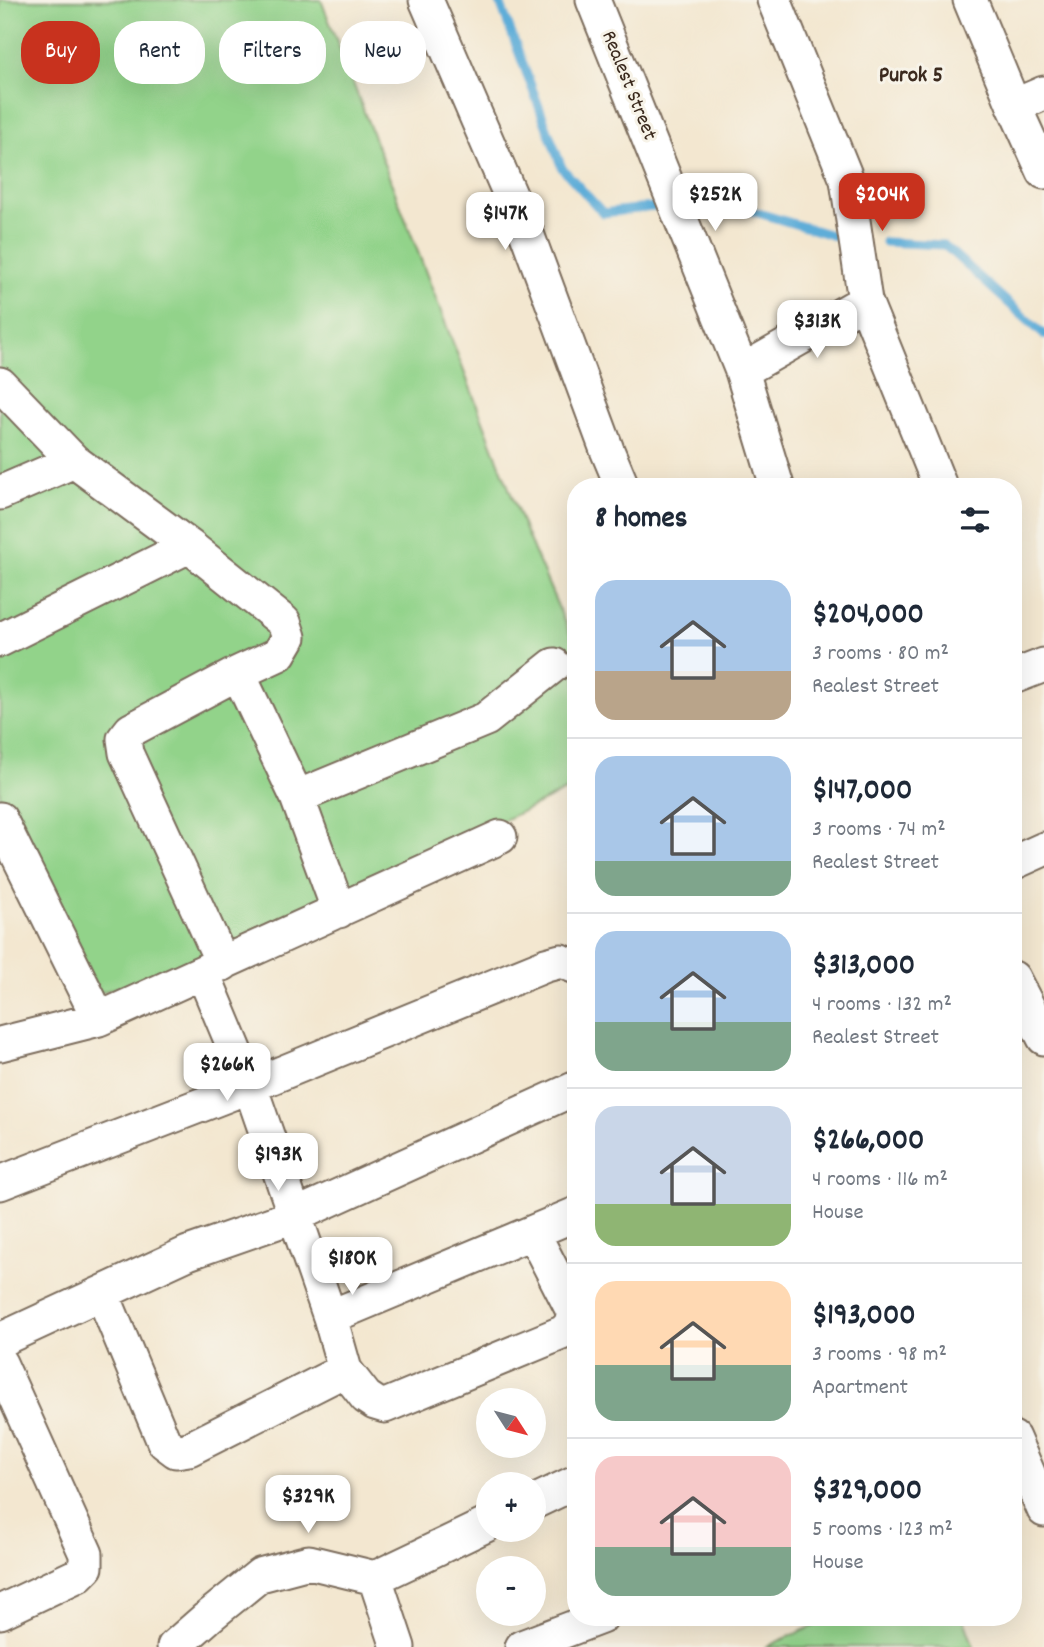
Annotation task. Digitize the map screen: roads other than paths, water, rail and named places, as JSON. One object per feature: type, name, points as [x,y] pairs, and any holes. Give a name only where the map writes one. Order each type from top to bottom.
[{"type":"street","points":[[426,0],[527,234],[619,478]]},
{"type":"street","name":"Realest Street","points":[[593,0],[742,372],[774,478]]},
{"type":"street","points":[[774,0],[847,180],[865,301],[937,478]]},
{"type":"street","points":[[970,0],[1044,172]]},
{"type":"street","points":[[1014,106],[1044,93]]},
{"type":"street","points":[[742,372],[865,301]]},
{"type":"street","points":[[0,384],[74,461],[284,622],[289,637],[279,654],[131,730],[124,739],[126,753],[213,969],[250,1086],[330,1317],[345,1370],[366,1397],[385,1406],[567,1329]]},
{"type":"street","points":[[0,493],[74,461]]},
{"type":"street","points":[[0,640],[189,547]]},
{"type":"street","points":[[297,797],[486,719],[554,664]]},
{"type":"street","points":[[238,673],[297,797],[339,911]]},
{"type":"street","points":[[0,819],[99,1020]]},
{"type":"street","points":[[0,1044],[99,1020],[500,837]]},
{"type":"street","points":[[1022,859],[1044,849]]},
{"type":"street","points":[[0,1183],[250,1086],[546,965],[561,961],[567,963]]},
{"type":"street","points":[[1022,995],[1044,1038]]},
{"type":"street","points":[[0,1339],[187,1253],[294,1216],[567,1092]]},
{"type":"street","points":[[330,1317],[567,1218]]},
{"type":"street","points":[[533,1233],[567,1299]]},
{"type":"street","points":[[102,1293],[164,1442],[176,1451],[189,1449],[345,1370]]},
{"type":"street","points":[[0,1363],[86,1554],[86,1567],[78,1575],[0,1612]]},
{"type":"street","points":[[1022,1459],[1044,1510]]},
{"type":"street","points":[[546,1496],[567,1486]]},
{"type":"street","points":[[174,1647],[211,1632],[260,1575],[309,1562],[375,1578],[476,1530]]},
{"type":"street","points":[[375,1578],[398,1647]]},
{"type":"street","points":[[522,1647],[577,1626]]},
{"type":"waterway","points":[[499,0],[562,168],[603,213],[669,205]]},
{"type":"waterway","points":[[683,203],[712,199],[848,240]]},
{"type":"waterway","points":[[885,242],[944,245],[1044,335]]},
{"type":"district","name":"Purok 5","points":[[911,76]]}]
